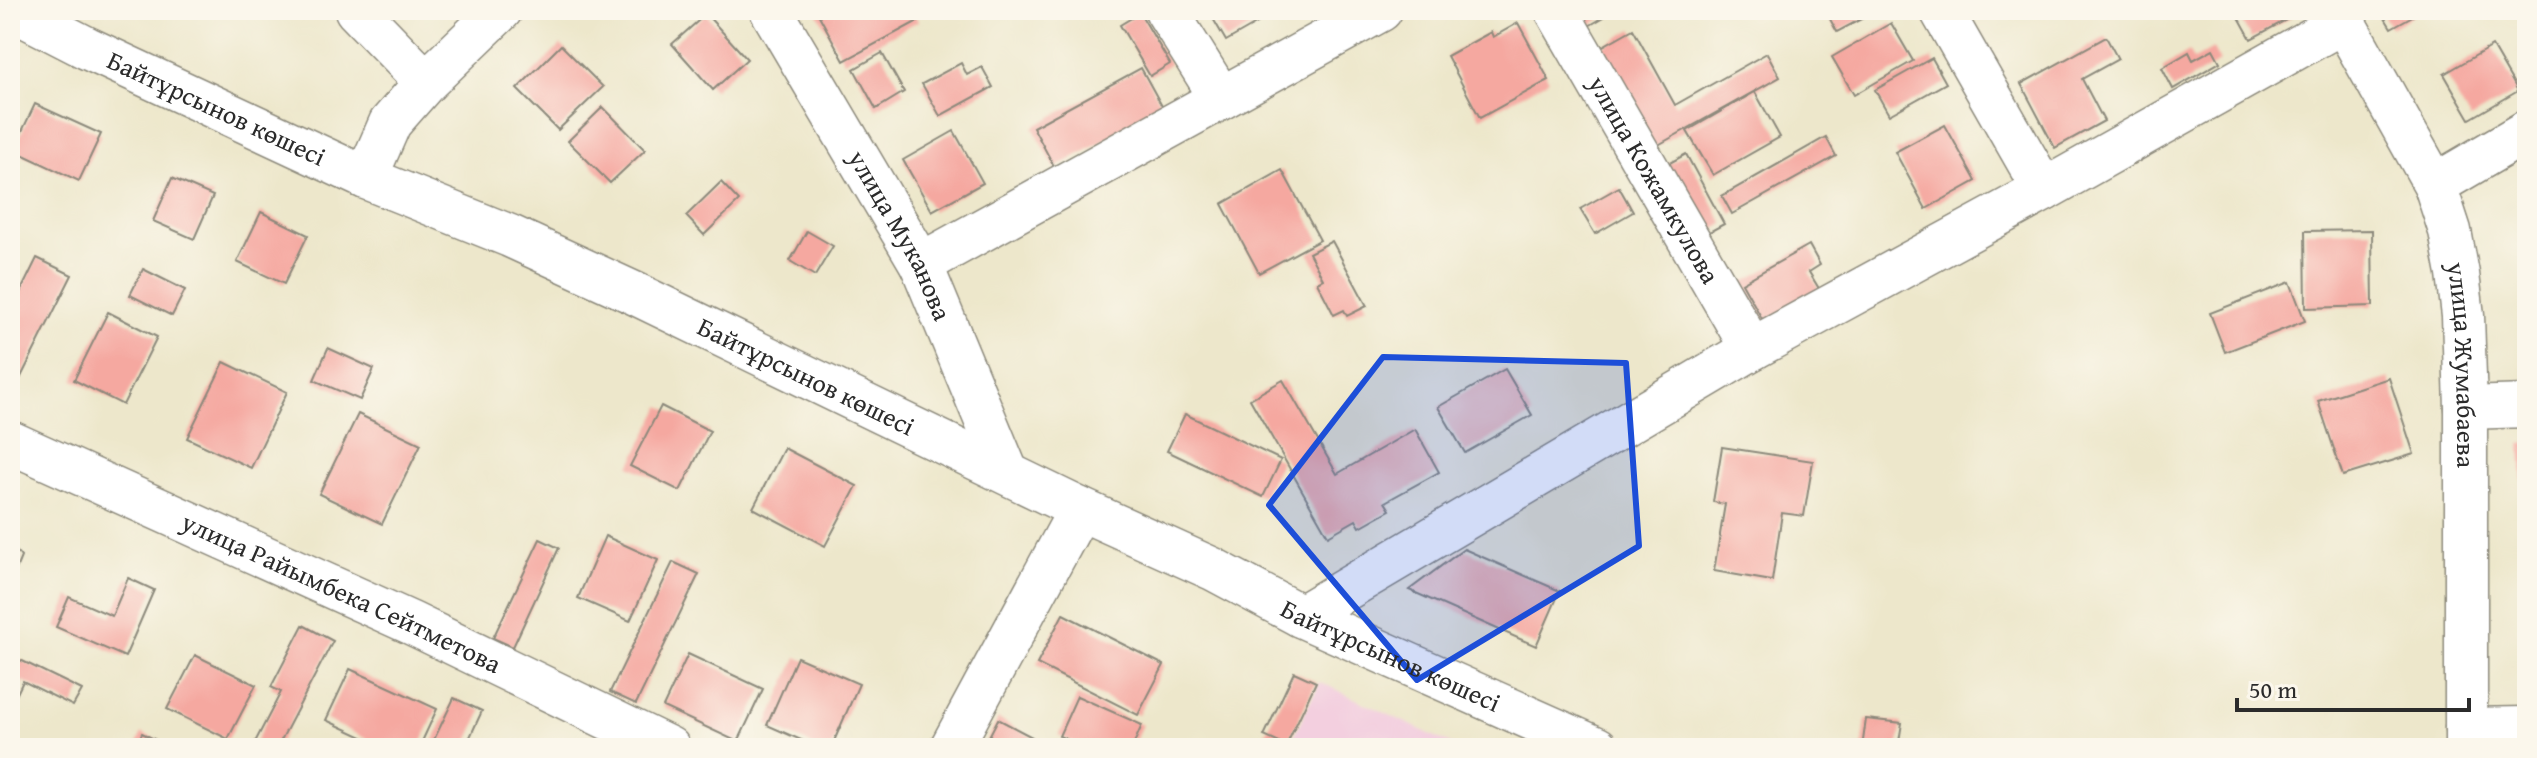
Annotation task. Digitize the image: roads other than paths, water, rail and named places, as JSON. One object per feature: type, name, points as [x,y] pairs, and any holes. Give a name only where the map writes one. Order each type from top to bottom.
[{"type":"street","name":"Байтұрсынов көшесі","points":[[13,10],[87,48],[366,178],[510,236],[620,286],[1080,509],[1213,569],[1301,616],[1597,748]]},
{"type":"street","points":[[356,10],[426,82]]},
{"type":"street","points":[[366,178],[390,123],[426,82],[501,10]]},
{"type":"street","name":"улица Муканова","points":[[771,10],[921,264],[1007,472]]},
{"type":"street","points":[[1166,10],[1221,98]]},
{"type":"street","points":[[921,264],[1381,10]]},
{"type":"street","name":"улица Кожамкулова","points":[[1556,10],[1752,349]]},
{"type":"street","points":[[1941,10],[2044,190]]},
{"type":"street","points":[[1301,616],[1752,349],[2044,190],[2340,16]]},
{"type":"street","name":"улица Жумабаева","points":[[2340,16],[2435,185],[2450,231],[2458,274],[2463,316],[2466,408],[2466,739]]},
{"type":"street","points":[[2435,185],[2527,131]]},
{"type":"street","points":[[2466,408],[2527,406]]},
{"type":"street","name":"улица Райымбека Сейтметова","points":[[10,442],[411,623],[669,748]]},
{"type":"street","points":[[951,748],[1080,509]]},
{"type":"street","points":[[2466,739],[2527,728]]}]
